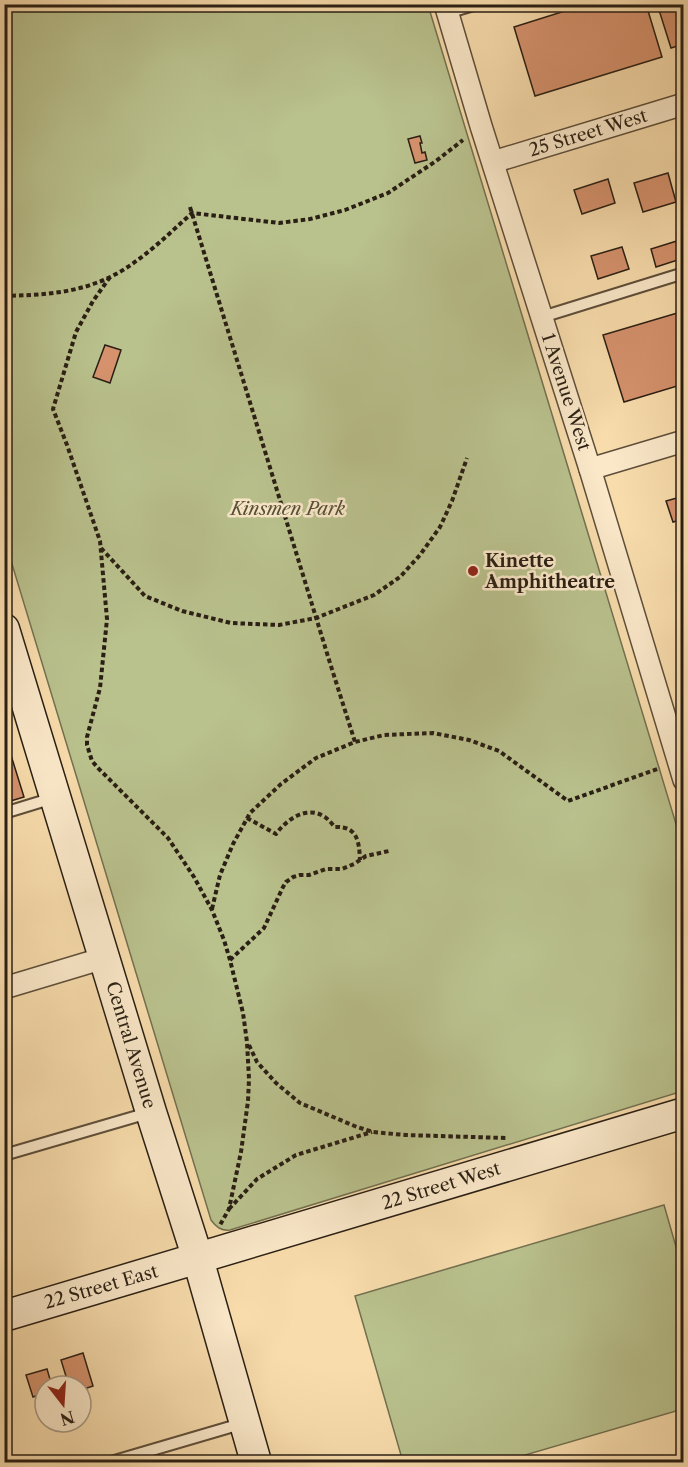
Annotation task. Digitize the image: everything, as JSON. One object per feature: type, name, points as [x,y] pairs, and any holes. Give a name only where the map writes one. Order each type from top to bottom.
[{"type":"street","name":"1 Avenue West","points":[[446,9],[682,772]]},
{"type":"street","name":"25 Street West","points":[[493,162],[684,104]]},
{"type":"street","points":[[590,469],[684,441]]},
{"type":"street","name":"Central Avenue","points":[[7,644],[198,1259],[256,1462]]},
{"type":"street","points":[[4,988],[104,958]]},
{"type":"street","name":"22 Street West","points":[[198,1259],[684,1113]]},
{"type":"street","name":"22 Street East","points":[[4,1316],[198,1259]]},
{"type":"lane","points":[[446,9],[477,4]]},
{"type":"lane","points":[[542,317],[684,273]]},
{"type":"lane","points":[[4,813],[56,797]]},
{"type":"lane","points":[[4,1155],[151,1112]]},
{"type":"lane","points":[[111,1462],[244,1423]]},
{"type":"path","points":[[4,296],[73,290],[110,277],[129,266],[156,245],[192,213],[279,223],[310,219],[345,210],[388,193],[436,161],[481,126]]},
{"type":"path","points":[[190,207],[355,742]]},
{"type":"path","points":[[110,277],[93,301],[76,332],[53,409],[101,548],[107,619],[100,688],[87,745],[89,754],[98,768],[168,838],[212,910],[224,940],[243,1013],[249,1079],[241,1152],[229,1209]]},
{"type":"path","points":[[101,548],[145,596],[182,612],[231,623],[279,626],[316,618],[374,595],[407,570],[440,527],[467,458]]},
{"type":"path","points":[[212,910],[220,875],[233,844],[250,813],[281,784],[316,758],[355,742],[384,735],[433,733],[469,740],[499,751],[568,801],[682,772]]},
{"type":"path","points":[[247,818],[276,834],[283,824],[293,817],[315,812],[325,817],[335,827],[351,830],[357,836],[360,845],[360,860]]},
{"type":"path","points":[[230,960],[264,928],[283,887],[293,877],[309,875],[326,869],[342,869],[366,856],[389,851]]},
{"type":"path","points":[[247,1042],[257,1062],[276,1083],[300,1103],[327,1115],[373,1132],[405,1136],[506,1138]]},
{"type":"path","points":[[220,1226],[229,1209],[257,1179],[296,1155],[373,1132]]},
{"type":"green space","name":"Kinsmen Park","points":[[4,5],[428,5],[683,847],[683,1091],[230,1230],[219,1228],[211,1220],[5,541]]},
{"type":"green space","points":[[664,1205],[683,1271],[683,1409],[501,1462],[403,1462],[355,1296]]},
{"type":"building","points":[[587,4],[646,4],[662,57],[535,96],[514,27]]},
{"type":"building","points":[[684,4],[684,44],[671,48],[659,10]]},
{"type":"building","points":[[420,136],[422,153],[425,152],[427,160],[415,163],[408,139]]},
{"type":"building","points":[[668,173],[676,202],[643,212],[634,183]]},
{"type":"building","points":[[608,179],[615,203],[582,214],[574,190]]},
{"type":"building","points":[[680,240],[684,258],[656,267],[651,249]]},
{"type":"building","points":[[622,247],[629,269],[598,279],[591,256]]},
{"type":"building","points":[[684,311],[684,384],[624,402],[603,335]]},
{"type":"building","points":[[105,345],[121,350],[110,383],[93,377]]},
{"type":"building","points":[[684,496],[684,519],[673,522],[666,501]]},
{"type":"building","points":[[10,752],[24,797],[4,803],[4,754]]},
{"type":"building","points":[[83,1353],[89,1374],[65,1374],[61,1360]]},
{"type":"building","points":[[47,1369],[48,1374],[33,1374],[33,1397],[26,1375]]},
{"type":"building","points":[[4,1389],[10,1408],[4,1410]]},
{"type":"place","name":"Kinette Amphitheatre","points":[[473,571]]}]
